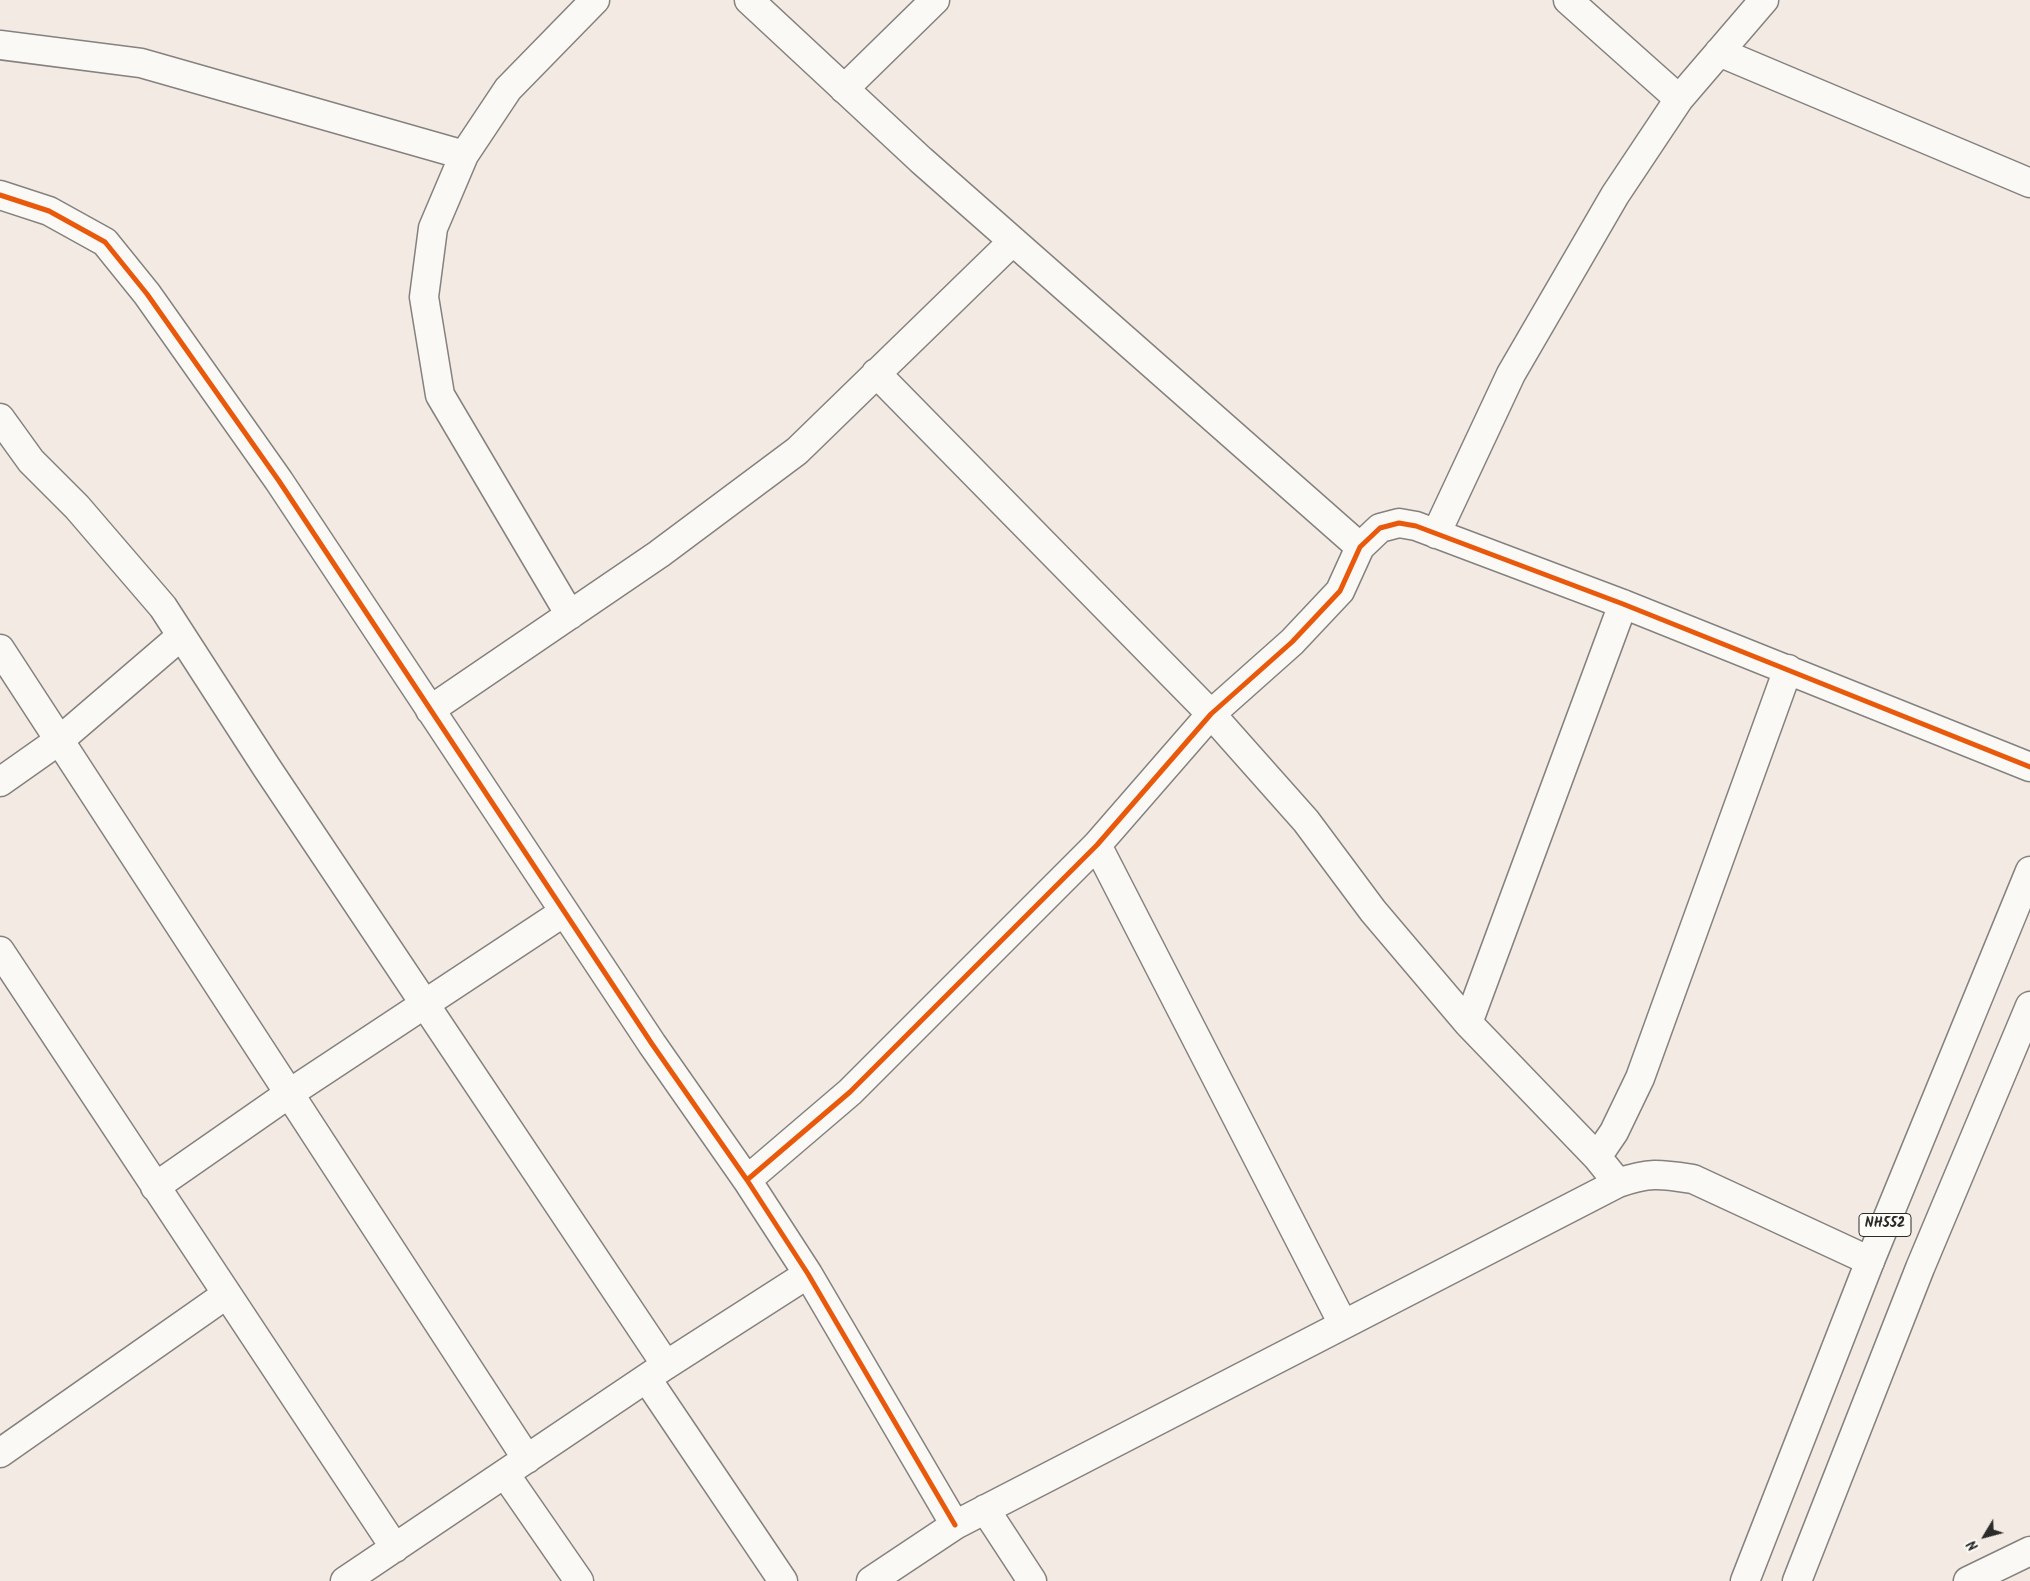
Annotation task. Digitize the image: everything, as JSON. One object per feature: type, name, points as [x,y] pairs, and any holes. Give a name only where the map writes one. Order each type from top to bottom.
[{"type":"main road","points":[[570,615],[440,395],[424,297],[433,228],[464,155],[508,89],[595,0]]},
{"type":"main road","points":[[749,0],[844,89],[1013,241],[1360,547]]},
{"type":"main road","points":[[844,89],[935,0]]},
{"type":"main road","points":[[1568,0],[1679,99]]},
{"type":"main road","points":[[1436,534],[1511,374],[1614,195],[1679,99],[1764,0]]},
{"type":"main road","points":[[0,45],[141,63],[464,155]]},
{"type":"main road","points":[[1719,52],[2030,183]]},
{"type":"main road","points":[[0,195],[49,210],[105,242],[146,294],[279,481],[564,912],[747,1180],[808,1274],[955,1525]]},
{"type":"main road","points":[[430,710],[659,554],[797,451],[1013,241]]},
{"type":"main road","points":[[876,373],[1210,714],[1306,821],[1373,911],[1468,1023],[1597,1157],[1618,1183]]},
{"type":"main road","points":[[0,418],[31,460],[77,507],[163,607],[267,768],[426,1005],[657,1372],[783,1581]]},
{"type":"main road","points":[[747,1180],[850,1092],[1097,845],[1210,714],[1292,642],[1340,591],[1360,547],[1380,528],[1398,522],[1416,526],[1623,604],[2030,767]]},
{"type":"main road","points":[[1468,1023],[1623,604]]},
{"type":"main road","points":[[0,782],[60,740],[181,636]]},
{"type":"main road","points":[[0,649],[290,1093],[516,1467],[578,1581]]},
{"type":"main road","points":[[1597,1157],[1614,1132],[1640,1078],[1788,669]]},
{"type":"main road","points":[[1097,845],[1343,1324]]},
{"type":"main road","name":"NH552","points":[[1744,1581],[1870,1261],[2030,871]]},
{"type":"main road","points":[[155,1187],[290,1093],[426,1005],[564,912]]},
{"type":"main road","points":[[0,951],[395,1548]]},
{"type":"main road","name":"NH552","points":[[1797,1581],[1920,1268],[2027,1022]]},
{"type":"main road","points":[[871,1581],[955,1525],[1618,1183],[1640,1175],[1663,1174],[1693,1179],[1870,1261]]},
{"type":"main road","points":[[345,1581],[375,1573],[395,1548],[657,1372],[808,1274]]},
{"type":"main road","points":[[0,1453],[227,1294]]},
{"type":"main road","points":[[986,1510],[1032,1581]]},
{"type":"main road","points":[[1968,1581],[2030,1551]]},
{"type":"cycle path","points":[[0,195],[49,211],[105,242],[147,294],[279,481],[652,1044],[747,1180],[808,1274],[955,1525]]},
{"type":"cycle path","points":[[747,1180],[850,1092],[1097,845],[1211,714],[1292,642],[1340,591],[1360,547],[1380,528],[1399,523],[1416,526],[1623,604],[2030,767]]}]
